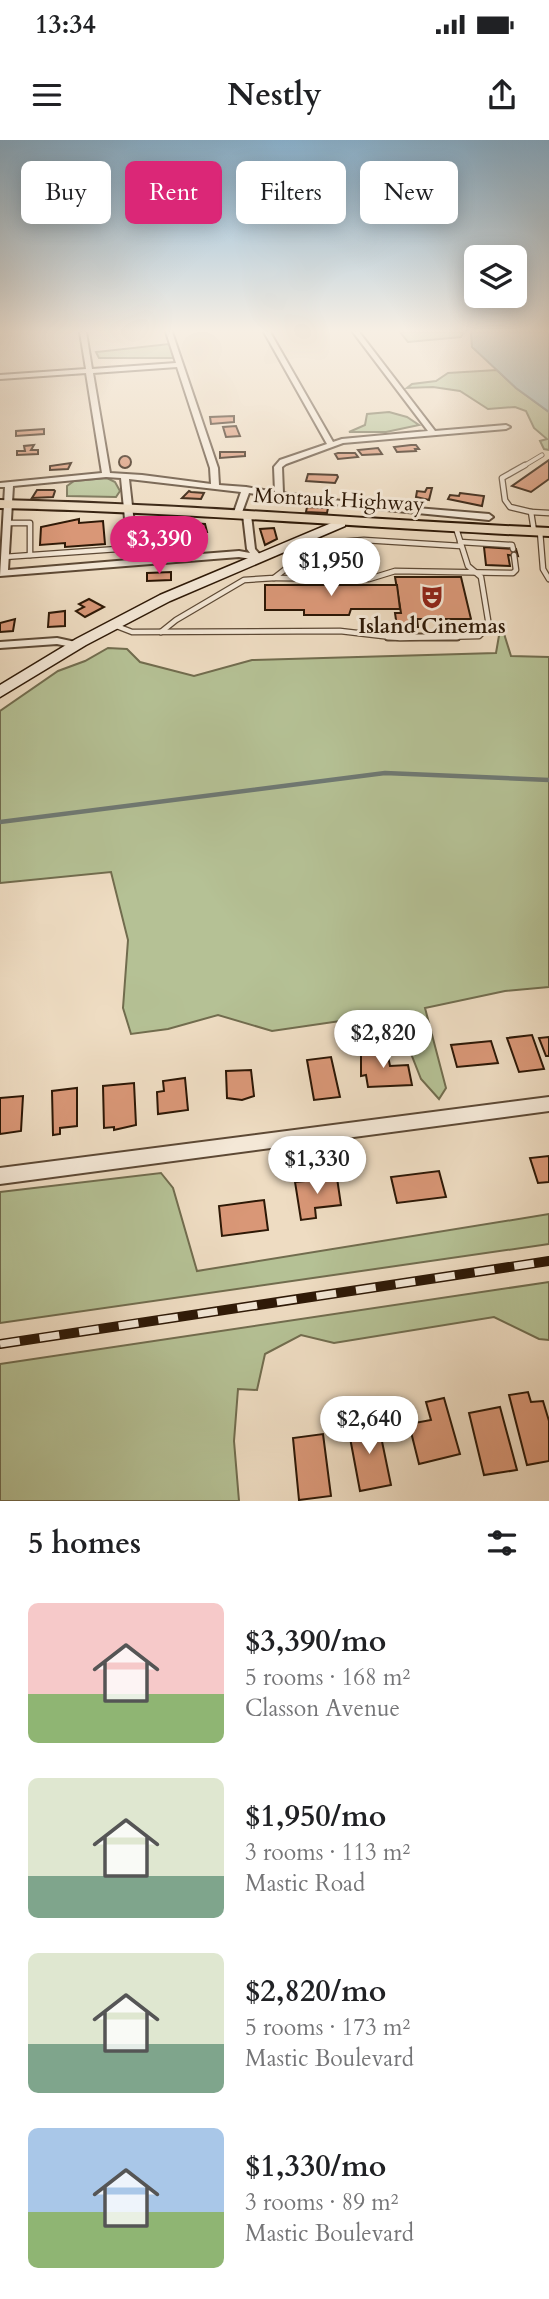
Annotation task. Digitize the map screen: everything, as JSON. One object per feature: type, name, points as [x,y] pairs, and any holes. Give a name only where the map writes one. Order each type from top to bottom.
[{"type":"main road","name":"Montauk Highway","points":[[4,504],[126,507],[242,515],[341,523],[459,538],[541,532]]},
{"type":"main road","points":[[0,692],[112,625],[258,557],[341,523]]},
{"type":"street","points":[[94,396],[106,475]]},
{"type":"street","points":[[190,396],[214,468],[215,485]]},
{"type":"street","points":[[305,396],[330,443]]},
{"type":"street","points":[[404,396],[433,433]]},
{"type":"street","points":[[279,493],[278,467],[330,443],[506,426]]},
{"type":"street","points":[[258,557],[239,554],[1,573],[7,523],[5,485],[106,475],[125,476],[279,493],[356,505],[489,517]]},
{"type":"street","points":[[125,476],[126,507],[134,563]]},
{"type":"street","points":[[246,489],[242,515],[251,549],[258,557]]},
{"type":"street","points":[[341,523],[352,516],[356,505]]},
{"type":"street","points":[[0,645],[57,641],[76,645]]},
{"type":"street","points":[[0,1177],[549,1104]]},
{"type":"lane","points":[[542,455],[502,478],[506,505],[511,510],[549,513]]},
{"type":"lane","points":[[531,512],[541,532],[543,569],[549,579]]},
{"type":"lane","points":[[7,523],[30,523],[30,555]]},
{"type":"lane","points":[[274,578],[300,560],[350,540],[459,538],[512,545],[513,549]]},
{"type":"lane","points":[[112,625],[132,632],[340,631],[400,638],[479,636],[489,626],[489,614],[481,577],[468,566],[459,538]]},
{"type":"lane","points":[[191,542],[194,558]]},
{"type":"lane","points":[[4,557],[132,548]]},
{"type":"lane","points":[[161,632],[176,620],[244,580],[369,579],[395,571],[513,573],[516,570],[514,555]]},
{"type":"lane","points":[[228,571],[244,580]]},
{"type":"green space","points":[[467,396],[526,396],[549,412],[549,450],[544,449],[540,441],[547,439],[534,428],[526,411],[515,407],[488,409]]},
{"type":"green space","points":[[389,412],[407,417],[419,425],[386,432],[349,432],[365,425],[367,414]]},
{"type":"green space","points":[[107,478],[115,482],[120,491],[116,497],[67,496],[67,486],[74,481]]},
{"type":"green space","points":[[501,624],[511,656],[549,657],[549,987],[505,991],[425,1008],[446,1088],[439,1099],[421,1079],[395,1013],[272,1031],[218,1015],[168,1029],[131,1034],[123,1008],[128,940],[111,872],[0,883],[0,711],[58,671],[85,661],[108,648],[127,649],[140,662],[194,676],[252,660],[496,653]]},
{"type":"green space","points":[[161,1173],[173,1188],[197,1271],[549,1214],[549,1244],[0,1323],[0,1192]]},
{"type":"green space","points":[[549,1282],[549,1340],[539,1339],[494,1317],[334,1343],[301,1335],[265,1354],[257,1390],[238,1389],[234,1441],[239,1501],[0,1501],[0,1364]]},
{"type":"water","points":[[526,396],[549,396],[549,412]]},
{"type":"building","points":[[234,416],[234,422],[211,424],[210,417]]},
{"type":"building","points":[[236,426],[240,436],[226,437],[223,427]]},
{"type":"building","points":[[44,429],[44,434],[16,436],[16,431]]},
{"type":"building","points":[[34,445],[31,450],[38,450],[38,454],[17,455],[17,451],[25,451],[24,446]]},
{"type":"building","points":[[416,445],[419,449],[415,449],[416,451],[397,452],[394,447]]},
{"type":"building","points":[[378,448],[382,454],[362,455],[358,450]]},
{"type":"building","points":[[220,452],[245,452],[245,456],[220,458]]},
{"type":"building","points":[[355,453],[358,457],[338,459],[335,454]]},
{"type":"building","points":[[125,456],[131,462],[125,468],[119,462]]},
{"type":"building","points":[[549,460],[549,479],[531,492],[512,486]]},
{"type":"building","points":[[71,463],[68,469],[50,470],[50,466]]},
{"type":"building","points":[[308,474],[338,477],[335,483],[306,481]]},
{"type":"building","points":[[427,488],[432,488],[429,500],[416,497],[417,491],[425,492]]},
{"type":"building","points":[[37,490],[55,491],[53,497],[32,498]]},
{"type":"building","points":[[189,491],[204,493],[201,499],[182,498]]},
{"type":"building","points":[[460,493],[484,496],[482,506],[448,499],[450,495],[459,496]]},
{"type":"building","points":[[307,507],[328,508],[327,513],[306,512]]},
{"type":"building","points":[[79,519],[79,523],[103,521],[105,544],[65,547],[65,543],[40,545],[41,527]]},
{"type":"building","points":[[145,522],[205,524],[207,532],[147,536]]},
{"type":"building","points":[[274,528],[277,539],[265,545],[260,529]]},
{"type":"building","points":[[484,547],[516,549],[518,556],[508,555],[510,566],[486,565]]},
{"type":"building","points":[[171,572],[171,580],[147,581],[147,573]]},
{"type":"building","name":"Island Cinemas","points":[[395,577],[461,577],[471,619],[417,619],[418,627],[397,627],[395,613],[401,613]]},
{"type":"building","points":[[265,585],[397,585],[400,609],[351,609],[349,615],[304,615],[304,610],[265,610]]},
{"type":"building","points":[[89,599],[104,607],[85,617],[76,611],[84,607],[79,604]]},
{"type":"building","points":[[65,611],[65,626],[48,627],[49,613]]},
{"type":"building","points":[[15,619],[13,631],[0,632],[0,623]]},
{"type":"building","points":[[375,1021],[377,1032],[354,1034],[352,1023]]},
{"type":"building","points":[[532,1035],[544,1069],[519,1072],[507,1038]]},
{"type":"building","points":[[549,1037],[549,1056],[546,1056],[539,1038]]},
{"type":"building","points":[[491,1041],[498,1063],[457,1067],[451,1045]]},
{"type":"building","points":[[378,1049],[387,1051],[390,1066],[408,1065],[412,1085],[368,1087],[366,1075],[361,1076],[361,1054]]},
{"type":"building","points":[[331,1057],[340,1097],[314,1100],[307,1060]]},
{"type":"building","points":[[251,1070],[254,1096],[242,1100],[227,1098],[226,1071]]},
{"type":"building","points":[[185,1078],[188,1110],[158,1114],[157,1092],[164,1091],[163,1081]]},
{"type":"building","points":[[134,1083],[136,1125],[114,1130],[114,1127],[104,1128],[103,1086]]},
{"type":"building","points":[[77,1088],[77,1126],[60,1128],[60,1134],[53,1135],[52,1091]]},
{"type":"building","points":[[23,1096],[21,1131],[0,1134],[0,1098]]},
{"type":"building","points":[[549,1156],[549,1182],[538,1183],[530,1158]]},
{"type":"building","points":[[439,1171],[446,1197],[397,1203],[391,1177]]},
{"type":"building","points":[[337,1178],[341,1205],[315,1208],[316,1218],[301,1220],[295,1182]]},
{"type":"building","points":[[264,1200],[268,1230],[222,1236],[219,1206]]},
{"type":"building","points":[[528,1392],[531,1402],[543,1401],[549,1421],[549,1461],[527,1465],[509,1395]]},
{"type":"building","points":[[444,1398],[460,1454],[419,1464],[409,1424],[431,1420],[426,1402]]},
{"type":"building","points":[[500,1407],[517,1470],[484,1475],[469,1413]]},
{"type":"building","points":[[378,1422],[391,1485],[360,1491],[348,1427]]},
{"type":"building","points":[[323,1434],[331,1496],[299,1500],[293,1438]]},
{"type":"waterway","points":[[0,822],[385,773],[549,780]]},
{"type":"railway","points":[[0,1344],[549,1261]]},
{"type":"place","name":"Island Cinemas","points":[[432,597]]}]
